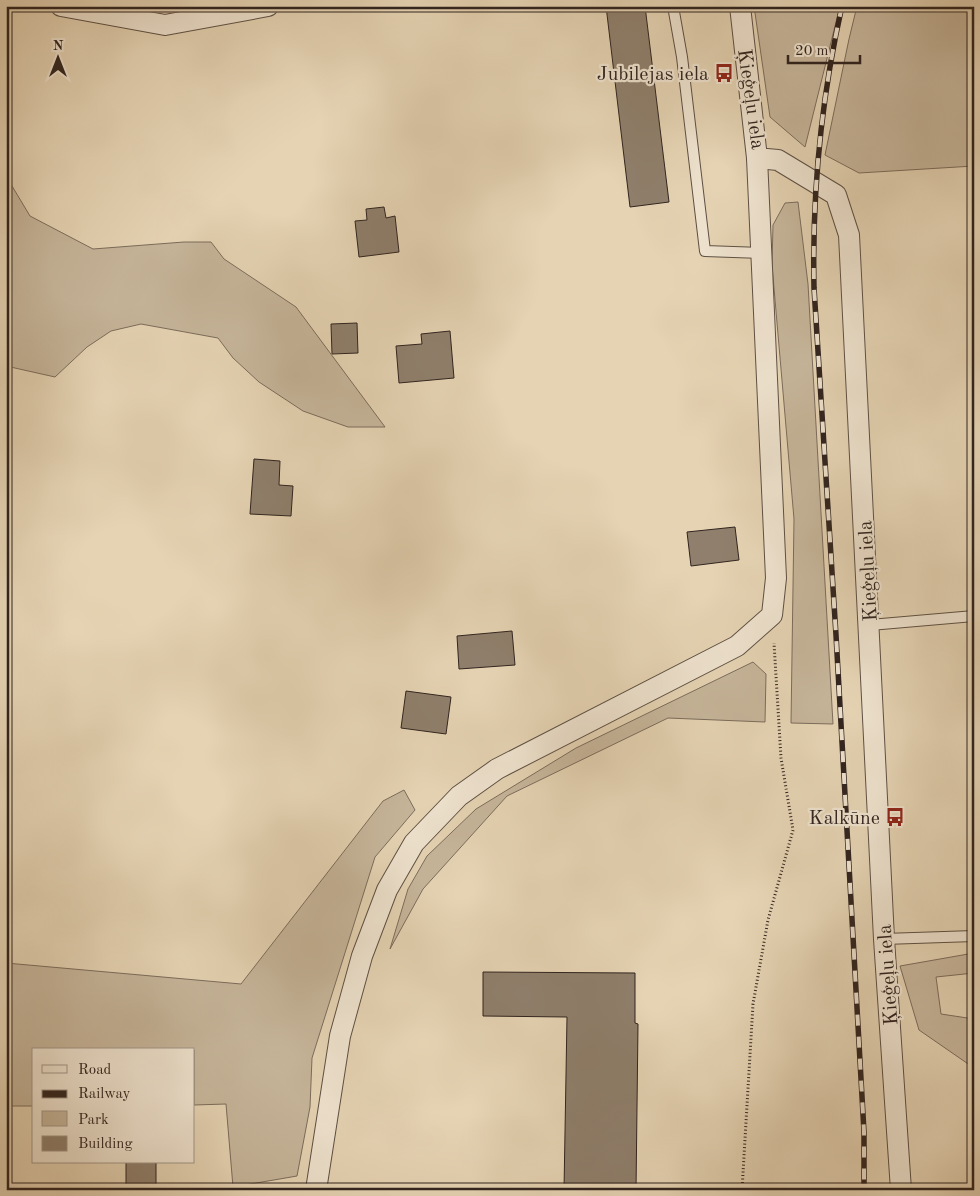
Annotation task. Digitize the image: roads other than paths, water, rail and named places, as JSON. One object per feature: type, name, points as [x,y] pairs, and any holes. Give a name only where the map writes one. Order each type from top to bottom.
[{"type":"street","points":[[61,6],[165,25],[268,6]]},
{"type":"street","name":"Ķieģeļu iela","points":[[740,6],[757,158],[778,160],[836,195],[849,235],[870,625],[884,939],[901,1190]]},
{"type":"street","points":[[316,1190],[340,1036],[362,956],[387,890],[414,844],[459,796],[497,769],[737,646],[772,615],[776,578],[757,158]]},
{"type":"lane","points":[[673,6],[682,57],[705,251],[762,253]]},
{"type":"lane","points":[[870,625],[974,616]]},
{"type":"lane","points":[[884,939],[974,936]]},
{"type":"railway","points":[[842,6],[828,76],[819,146],[816,182],[814,288],[864,1132],[864,1190]]},
{"type":"place","name":"Jubilejas iela","points":[[724,73]]},
{"type":"place","name":"Kalkūne","points":[[895,817]]}]
